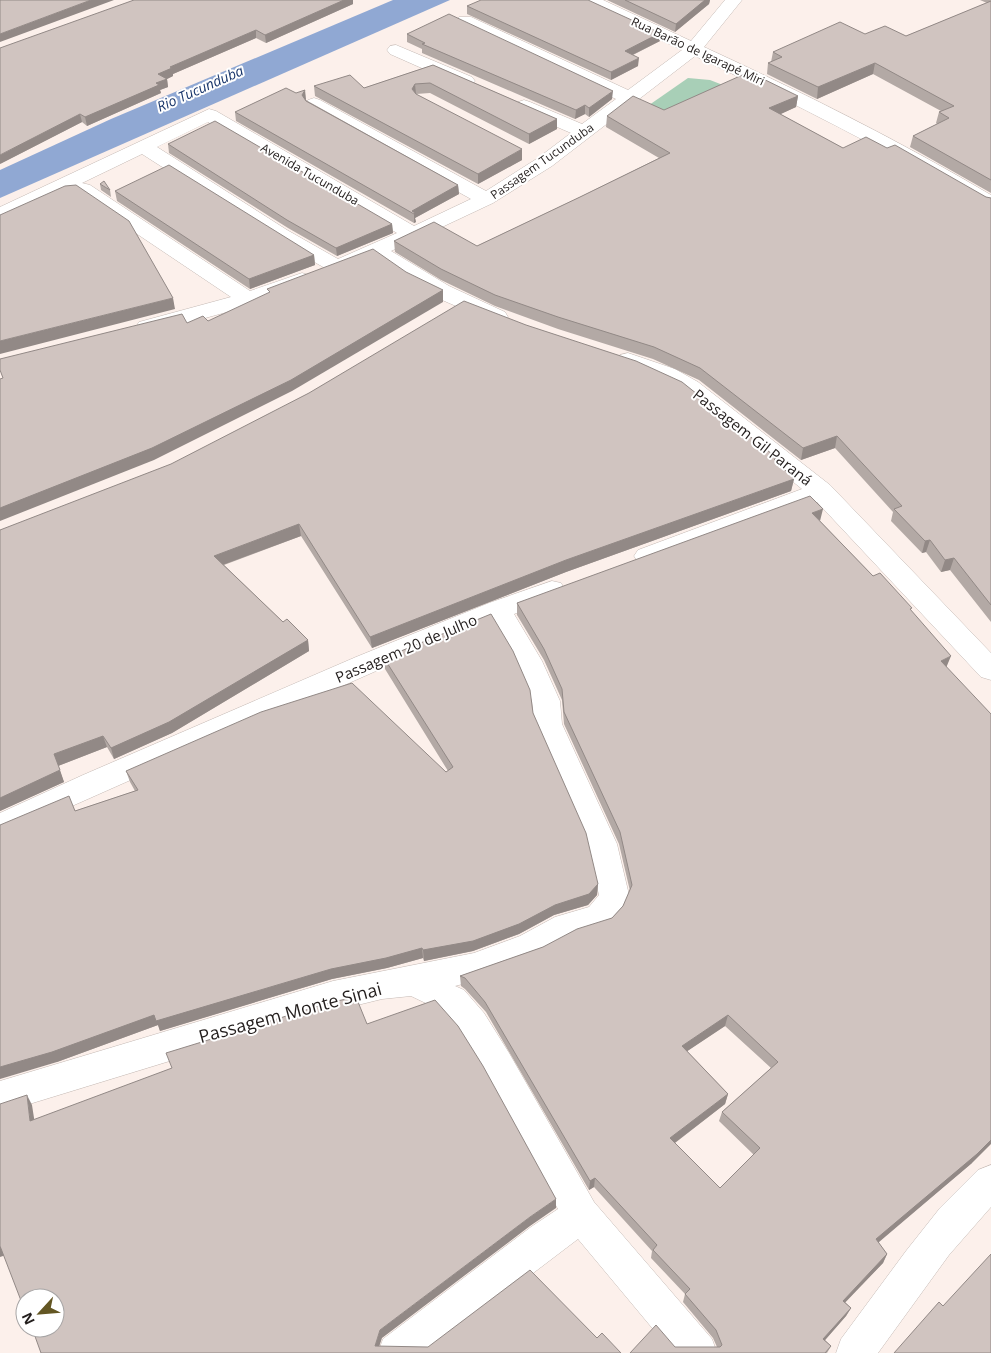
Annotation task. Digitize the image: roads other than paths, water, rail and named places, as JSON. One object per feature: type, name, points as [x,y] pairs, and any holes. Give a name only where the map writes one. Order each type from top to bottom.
[{"type":"street","name":"Rua Barão de Igarapé Miri","points":[[590,0],[694,48],[913,157],[990,201]]},
{"type":"street","name":"Passagem Tucunduba","points":[[132,331],[248,299],[337,267],[376,251],[486,199],[545,162],[694,48],[734,0]]},
{"type":"street","points":[[457,18],[629,98]]},
{"type":"street","points":[[396,50],[484,89]]},
{"type":"street","points":[[510,100],[584,132]]},
{"type":"street","points":[[314,104],[486,199]]},
{"type":"street","name":"Avenida Tucunduba","points":[[144,147],[209,115],[412,233]]},
{"type":"street","points":[[0,215],[144,147],[280,234],[337,267]]},
{"type":"street","points":[[527,153],[545,162]]},
{"type":"street","points":[[54,190],[83,189],[248,299]]},
{"type":"street","points":[[376,251],[414,276],[463,302],[514,323]]},
{"type":"street","points":[[437,317],[463,302]]},
{"type":"street","name":"Passagem Gil Paraná","points":[[609,353],[667,374],[690,387],[709,400],[821,491],[991,670]]},
{"type":"street","points":[[627,563],[821,491]]},
{"type":"street","name":"Passagem 20 de Julho","points":[[0,826],[111,775],[357,668],[498,610],[572,583]]},
{"type":"street","name":"Passagem Monte Sinai","points":[[0,1097],[333,996],[382,985],[413,981],[474,966],[531,946],[566,927],[599,917],[609,907],[614,894],[602,844],[548,724],[546,701],[528,661],[498,610]]},
{"type":"street","points":[[413,981],[452,1000],[472,1024],[581,1214],[698,1353]]},
{"type":"street","points":[[855,1353],[926,1254],[976,1195],[991,1182]]},
{"type":"street","points":[[397,1353],[544,1240],[581,1214]]},
{"type":"water","name":"Rio Tucunduba","points":[[393,0],[450,0],[0,198],[0,170],[111,119]]}]
